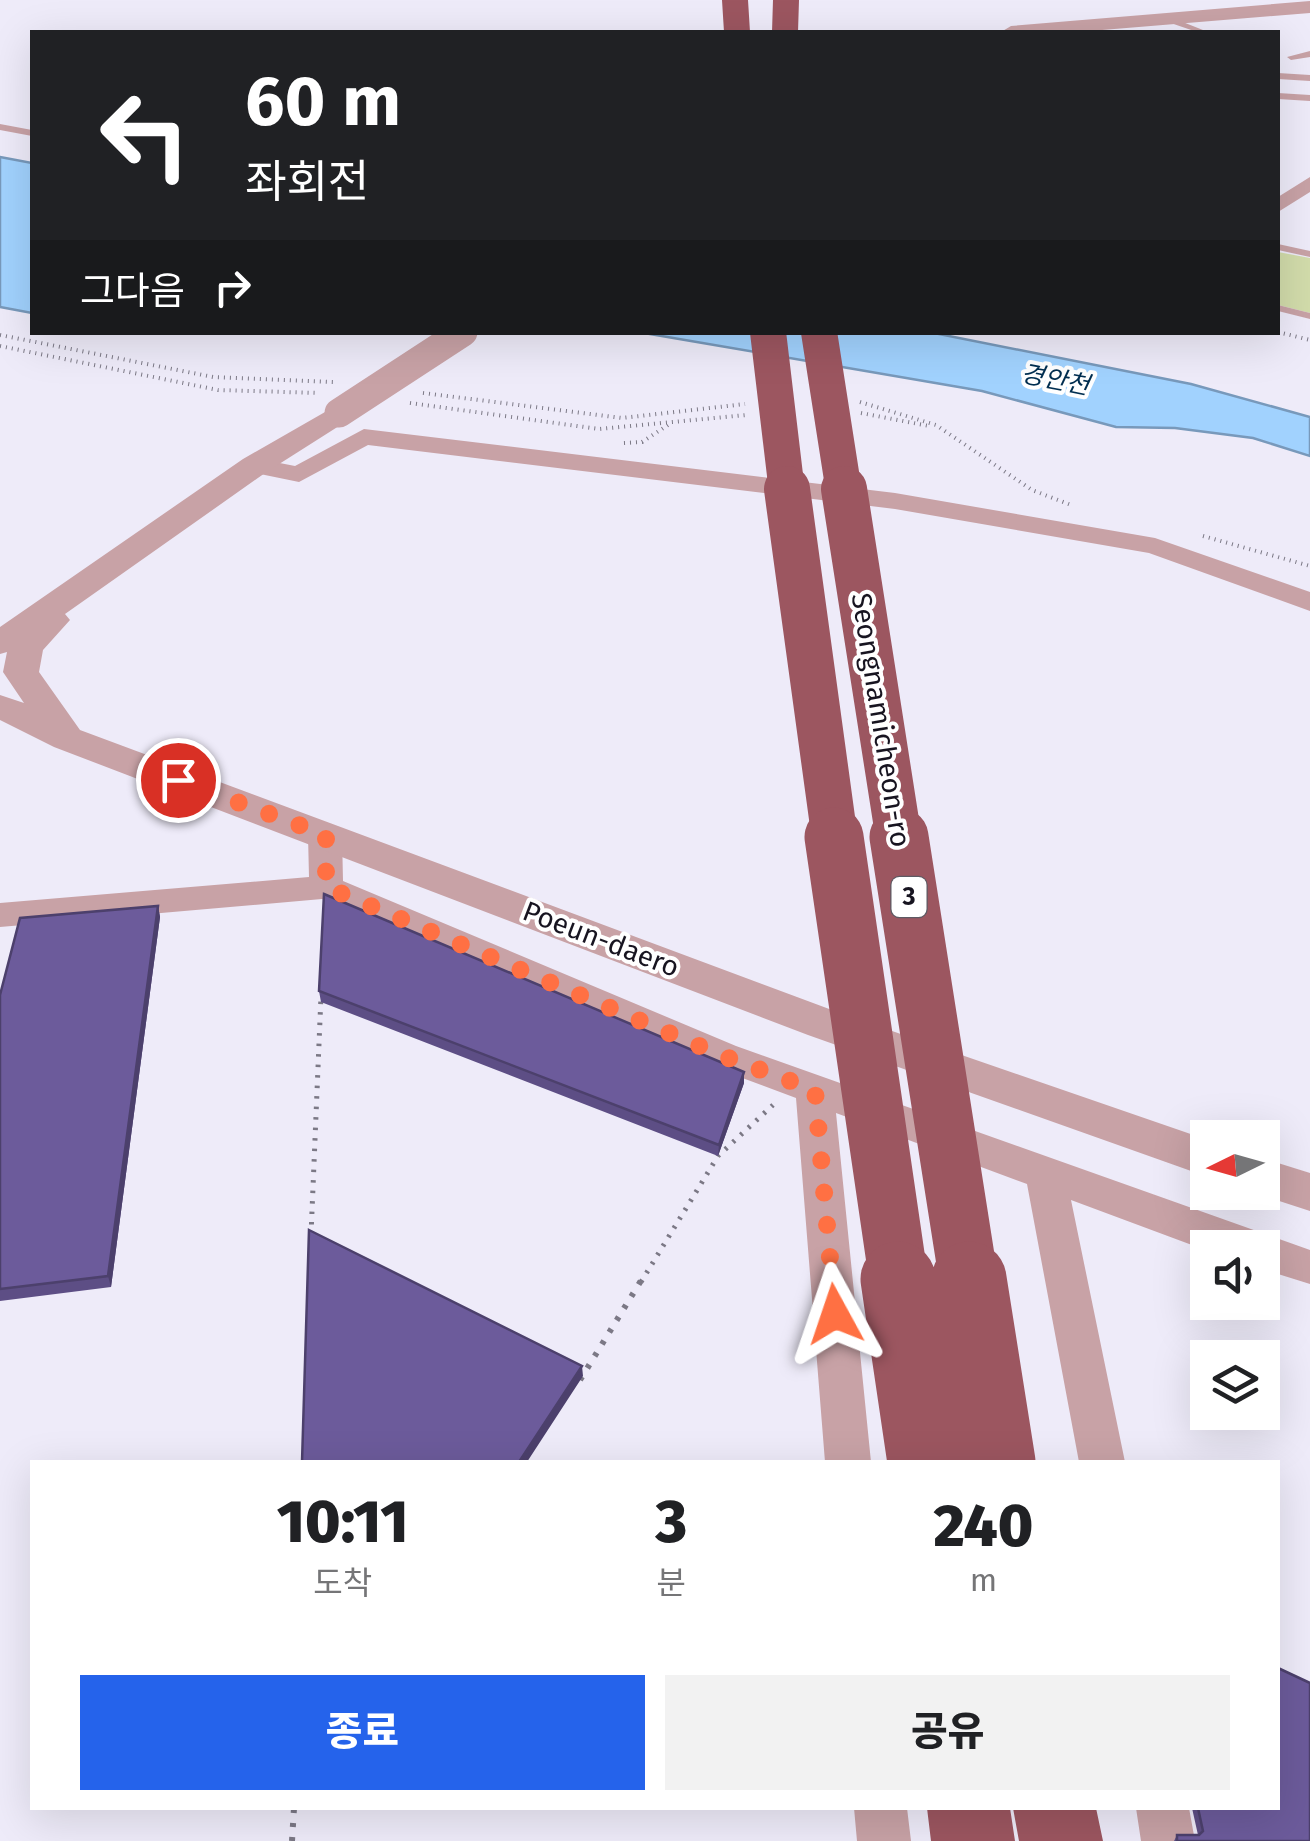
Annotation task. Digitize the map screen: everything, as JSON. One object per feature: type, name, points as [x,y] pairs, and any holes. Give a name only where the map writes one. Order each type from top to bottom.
[{"type":"highway","points":[[735,0],[738,30]]},
{"type":"highway","points":[[785,30],[786,0]]},
{"type":"highway","points":[[768,335],[801,609],[924,1460]]},
{"type":"highway","name":"Seongnamicheon-ro","points":[[819,335],[998,1460]]},
{"type":"highway","points":[[969,1810],[973,1841]]},
{"type":"highway","points":[[1055,1810],[1061,1841]]},
{"type":"street","points":[[1205,23],[1236,0]]},
{"type":"street","points":[[1040,30],[1162,16],[1205,23],[1291,5]]},
{"type":"street","points":[[1280,205],[1310,183]]},
{"type":"street","points":[[0,643],[254,466],[337,397],[458,335]]},
{"type":"street","points":[[254,466],[299,474],[364,437],[876,499],[1156,546],[1310,602]]},
{"type":"street","points":[[0,619],[82,589]]},
{"type":"street","points":[[67,738],[29,687],[21,660],[26,647],[82,589]]},
{"type":"street","name":"Poeun-daero","points":[[0,706],[67,738],[824,1024],[1190,1153]]},
{"type":"street","points":[[0,736],[67,738]]},
{"type":"street","points":[[326,835],[326,887]]},
{"type":"street","points":[[0,915],[326,887],[723,1056],[1197,1230]]},
{"type":"street","points":[[815,1090],[848,1460]]},
{"type":"street","points":[[1046,1176],[1102,1460]]},
{"type":"street","points":[[1280,1183],[1310,1192]]},
{"type":"street","points":[[1280,1258],[1310,1267]]},
{"type":"street","points":[[880,1810],[884,1841]]},
{"type":"street","points":[[1163,1810],[1168,1841]]},
{"type":"lane","points":[[1292,57],[1310,54]]},
{"type":"lane","points":[[1280,76],[1310,78]]},
{"type":"lane","points":[[1280,96],[1310,98]]},
{"type":"lane","points":[[0,127],[30,134]]},
{"type":"lane","points":[[1280,247],[1310,254]]},
{"type":"lane","points":[[1280,308],[1310,316]]},
{"type":"path","points":[[1280,332],[1310,340]]},
{"type":"path","points":[[0,335],[337,397]]},
{"type":"path","points":[[0,346],[218,390],[337,397]]},
{"type":"path","points":[[408,392],[622,418],[752,403]]},
{"type":"path","points":[[845,400],[882,404],[946,430],[1026,490],[1072,506]]},
{"type":"path","points":[[395,402],[600,429],[758,414]]},
{"type":"path","points":[[848,412],[946,430]]},
{"type":"path","points":[[1202,536],[1310,566]]},
{"type":"path","points":[[311,1240],[322,983]]},
{"type":"path","points":[[573,1390],[718,1156],[726,1154],[774,1103],[815,1090]]},
{"type":"path","points":[[292,1841],[294,1810]]},
{"type":"green space","points":[[1280,252],[1310,258],[1310,313],[1280,306]]},
{"type":"water","points":[[0,157],[30,163],[30,313],[0,307]]},
{"type":"water","name":"경안천","points":[[656,335],[944,335],[1191,384],[1310,417],[1310,456],[1253,438],[1175,428],[1116,427],[982,391]]},
{"type":"building","points":[[324,894],[744,1072],[719,1145],[319,991]]},
{"type":"building","points":[[158,906],[108,1276],[0,1289],[0,995],[20,918]]},
{"type":"building","points":[[309,1230],[582,1366],[520,1460],[302,1460]]},
{"type":"building","points":[[1280,1669],[1310,1683],[1310,1841],[1177,1841],[1177,1835],[1199,1835],[1203,1831],[1198,1810],[1280,1810]]},
{"type":"route","points":[[178,780],[326,835],[326,887],[723,1056],[815,1090],[835,1314]]}]
